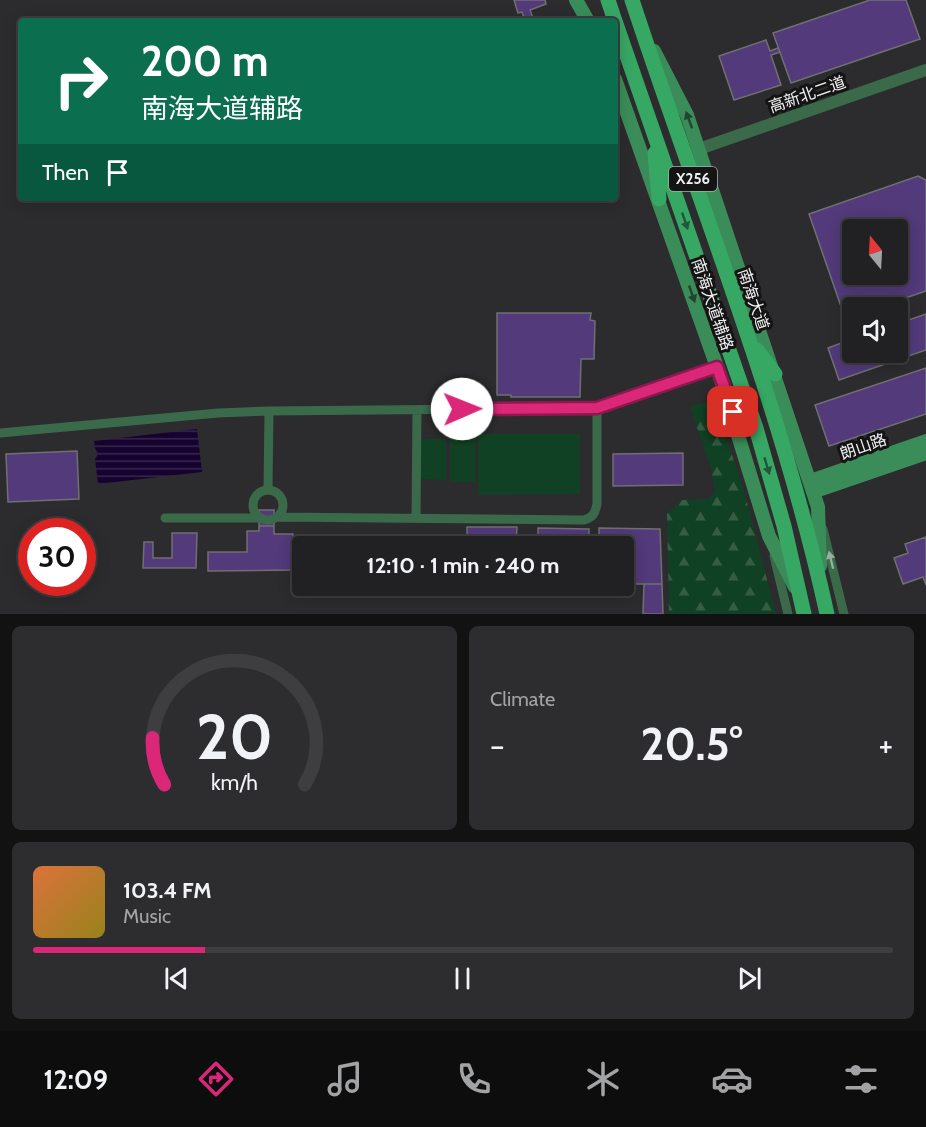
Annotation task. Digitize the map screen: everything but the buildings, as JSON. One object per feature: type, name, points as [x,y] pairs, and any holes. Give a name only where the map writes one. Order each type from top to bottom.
[{"type":"main road","points":[[576,0],[586,18]]},
{"type":"main road","name":"X256","points":[[608,0],[614,18]]},
{"type":"main road","name":"南海大道","points":[[632,0],[750,341],[786,454],[827,614]]},
{"type":"main road","points":[[637,17],[683,104],[812,486],[818,507],[820,582]]},
{"type":"main road","name":"X256","points":[[618,30],[756,428],[803,607]]},
{"type":"main road","points":[[618,58],[633,72]]},
{"type":"main road","name":"南海大道辅路","points":[[618,87],[717,367],[769,536]]},
{"type":"main road","points":[[652,126],[659,199]]},
{"type":"main road","points":[[750,341],[775,374]]},
{"type":"main road","name":"朗山路","points":[[812,486],[926,441]]},
{"type":"main road","name":"朗山路","points":[[812,486],[926,453]]},
{"type":"main road","points":[[769,536],[803,607]]},
{"type":"street","name":"高新北二道","points":[[699,148],[926,70]]},
{"type":"street","points":[[0,433],[218,413],[597,408],[717,367]]},
{"type":"street","points":[[165,518],[584,520],[591,518],[596,512],[597,504],[597,408]]},
{"type":"street","points":[[416,518],[417,410]]},
{"type":"street","points":[[268,489],[269,411]]},
{"type":"street","points":[[260,518],[254,510],[253,501],[259,492],[268,489],[277,492],[283,499],[283,508],[278,517]]},
{"type":"street","points":[[818,507],[844,614]]},
{"type":"street","name":"南海大道辅路","points":[[769,536],[788,614]]},
{"type":"green space","points":[[713,400],[743,487],[776,614],[669,614],[667,514],[682,500],[708,499],[715,492],[711,469],[690,407]]},
{"type":"green space","points":[[478,434],[580,434],[580,494],[478,495]]},
{"type":"green space","points":[[450,437],[475,437],[475,482],[450,482]]},
{"type":"green space","points":[[421,439],[446,439],[446,480],[421,479]]},
{"type":"shaded area","points":[[197,429],[202,472],[98,484],[95,459],[98,454],[94,441]]},
{"type":"route","points":[[462,409],[597,408],[717,367],[733,412]]}]
